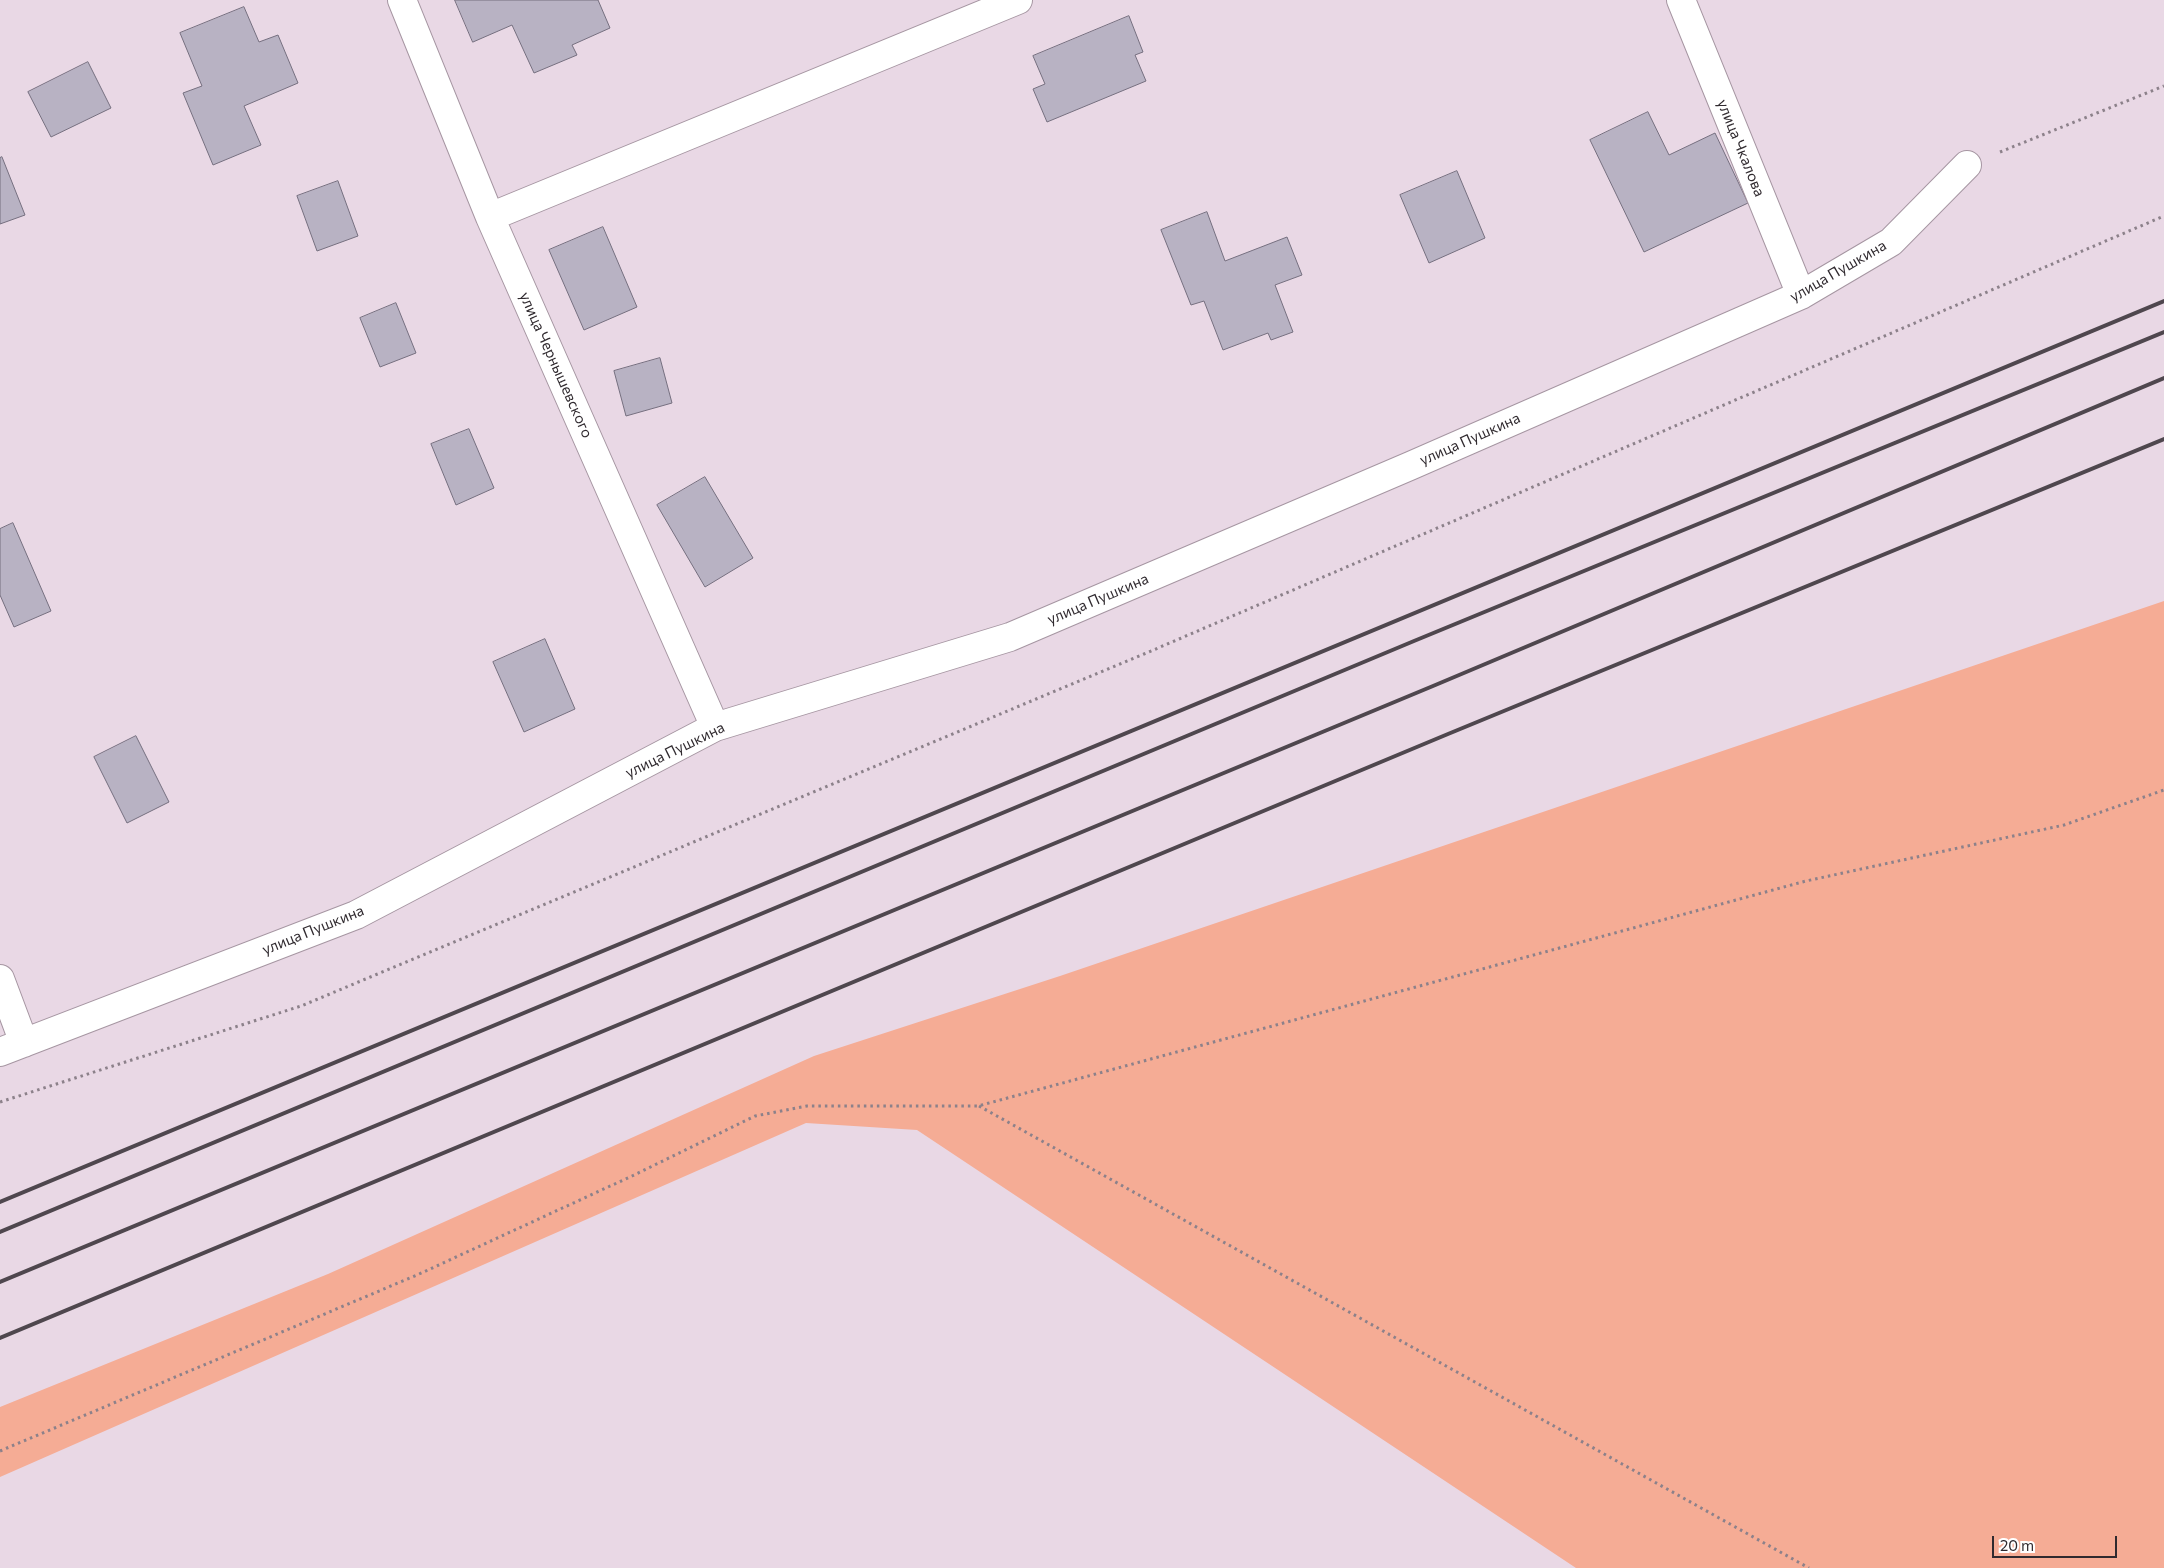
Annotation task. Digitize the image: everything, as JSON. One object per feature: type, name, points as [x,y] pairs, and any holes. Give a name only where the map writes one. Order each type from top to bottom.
[{"type":"street","name":"улица Чернышевского","points":[[402,0],[490,216],[715,727]]},
{"type":"street","points":[[490,216],[1018,0]]},
{"type":"street","name":"улица Чкалова","points":[[1681,0],[1801,295]]},
{"type":"street","name":"улица Пушкина","points":[[12,1048],[356,914],[715,727],[1010,637],[1401,470],[1801,295],[1891,242],[1967,165]]},
{"type":"street","points":[[0,979],[12,1048]]},
{"type":"path","points":[[1967,165],[2164,86]]},
{"type":"path","points":[[0,1102],[301,1006],[1144,654],[2164,216]]},
{"type":"path","points":[[0,1451],[417,1275],[632,1176],[755,1116],[807,1106],[978,1106],[1806,881],[2064,825],[2164,790]]},
{"type":"path","points":[[978,1106],[1809,1568]]},
{"type":"shaded area","points":[[2164,601],[2164,1568],[1576,1568],[917,1130],[806,1123],[0,1477],[0,1407],[328,1274],[814,1056],[1060,976]]},
{"type":"building","points":[[455,0],[598,0],[610,28],[572,45],[577,55],[534,73],[512,25],[473,42]]},
{"type":"building","points":[[244,7],[259,42],[278,35],[298,83],[244,106],[261,145],[213,165],[183,93],[202,86],[180,33]]},
{"type":"building","points":[[1129,16],[1143,52],[1135,55],[1146,81],[1047,122],[1033,89],[1045,84],[1033,56]]},
{"type":"building","points":[[88,62],[111,108],[51,137],[28,92]]},
{"type":"building","points":[[1648,112],[1669,155],[1715,133],[1748,203],[1644,252],[1590,140]]},
{"type":"building","points":[[2,157],[25,215],[0,224],[0,158]]},
{"type":"building","points":[[1457,171],[1485,238],[1429,263],[1400,195]]},
{"type":"building","points":[[338,181],[358,236],[317,251],[297,196]]},
{"type":"building","points":[[1207,212],[1225,261],[1287,237],[1302,275],[1275,285],[1293,332],[1271,340],[1268,333],[1223,350],[1204,301],[1191,305],[1161,230]]},
{"type":"building","points":[[603,227],[637,307],[584,330],[549,250]]},
{"type":"building","points":[[396,303],[416,353],[380,367],[360,318]]},
{"type":"building","points":[[660,358],[672,403],[626,416],[614,371]]},
{"type":"building","points":[[469,429],[494,488],[456,505],[431,444]]},
{"type":"building","points":[[705,477],[753,558],[705,587],[657,505]]},
{"type":"building","points":[[13,523],[51,611],[14,627],[0,595],[0,529]]},
{"type":"building","points":[[545,639],[575,709],[524,732],[493,662]]},
{"type":"building","points":[[136,736],[169,802],[127,823],[94,757]]},
{"type":"railway","points":[[0,1202],[2164,301]]},
{"type":"railway","points":[[0,1232],[1414,641],[2164,332]]},
{"type":"railway","points":[[0,1282],[1433,686],[2164,378]]},
{"type":"railway","points":[[0,1338],[1448,734],[2164,439]]}]
